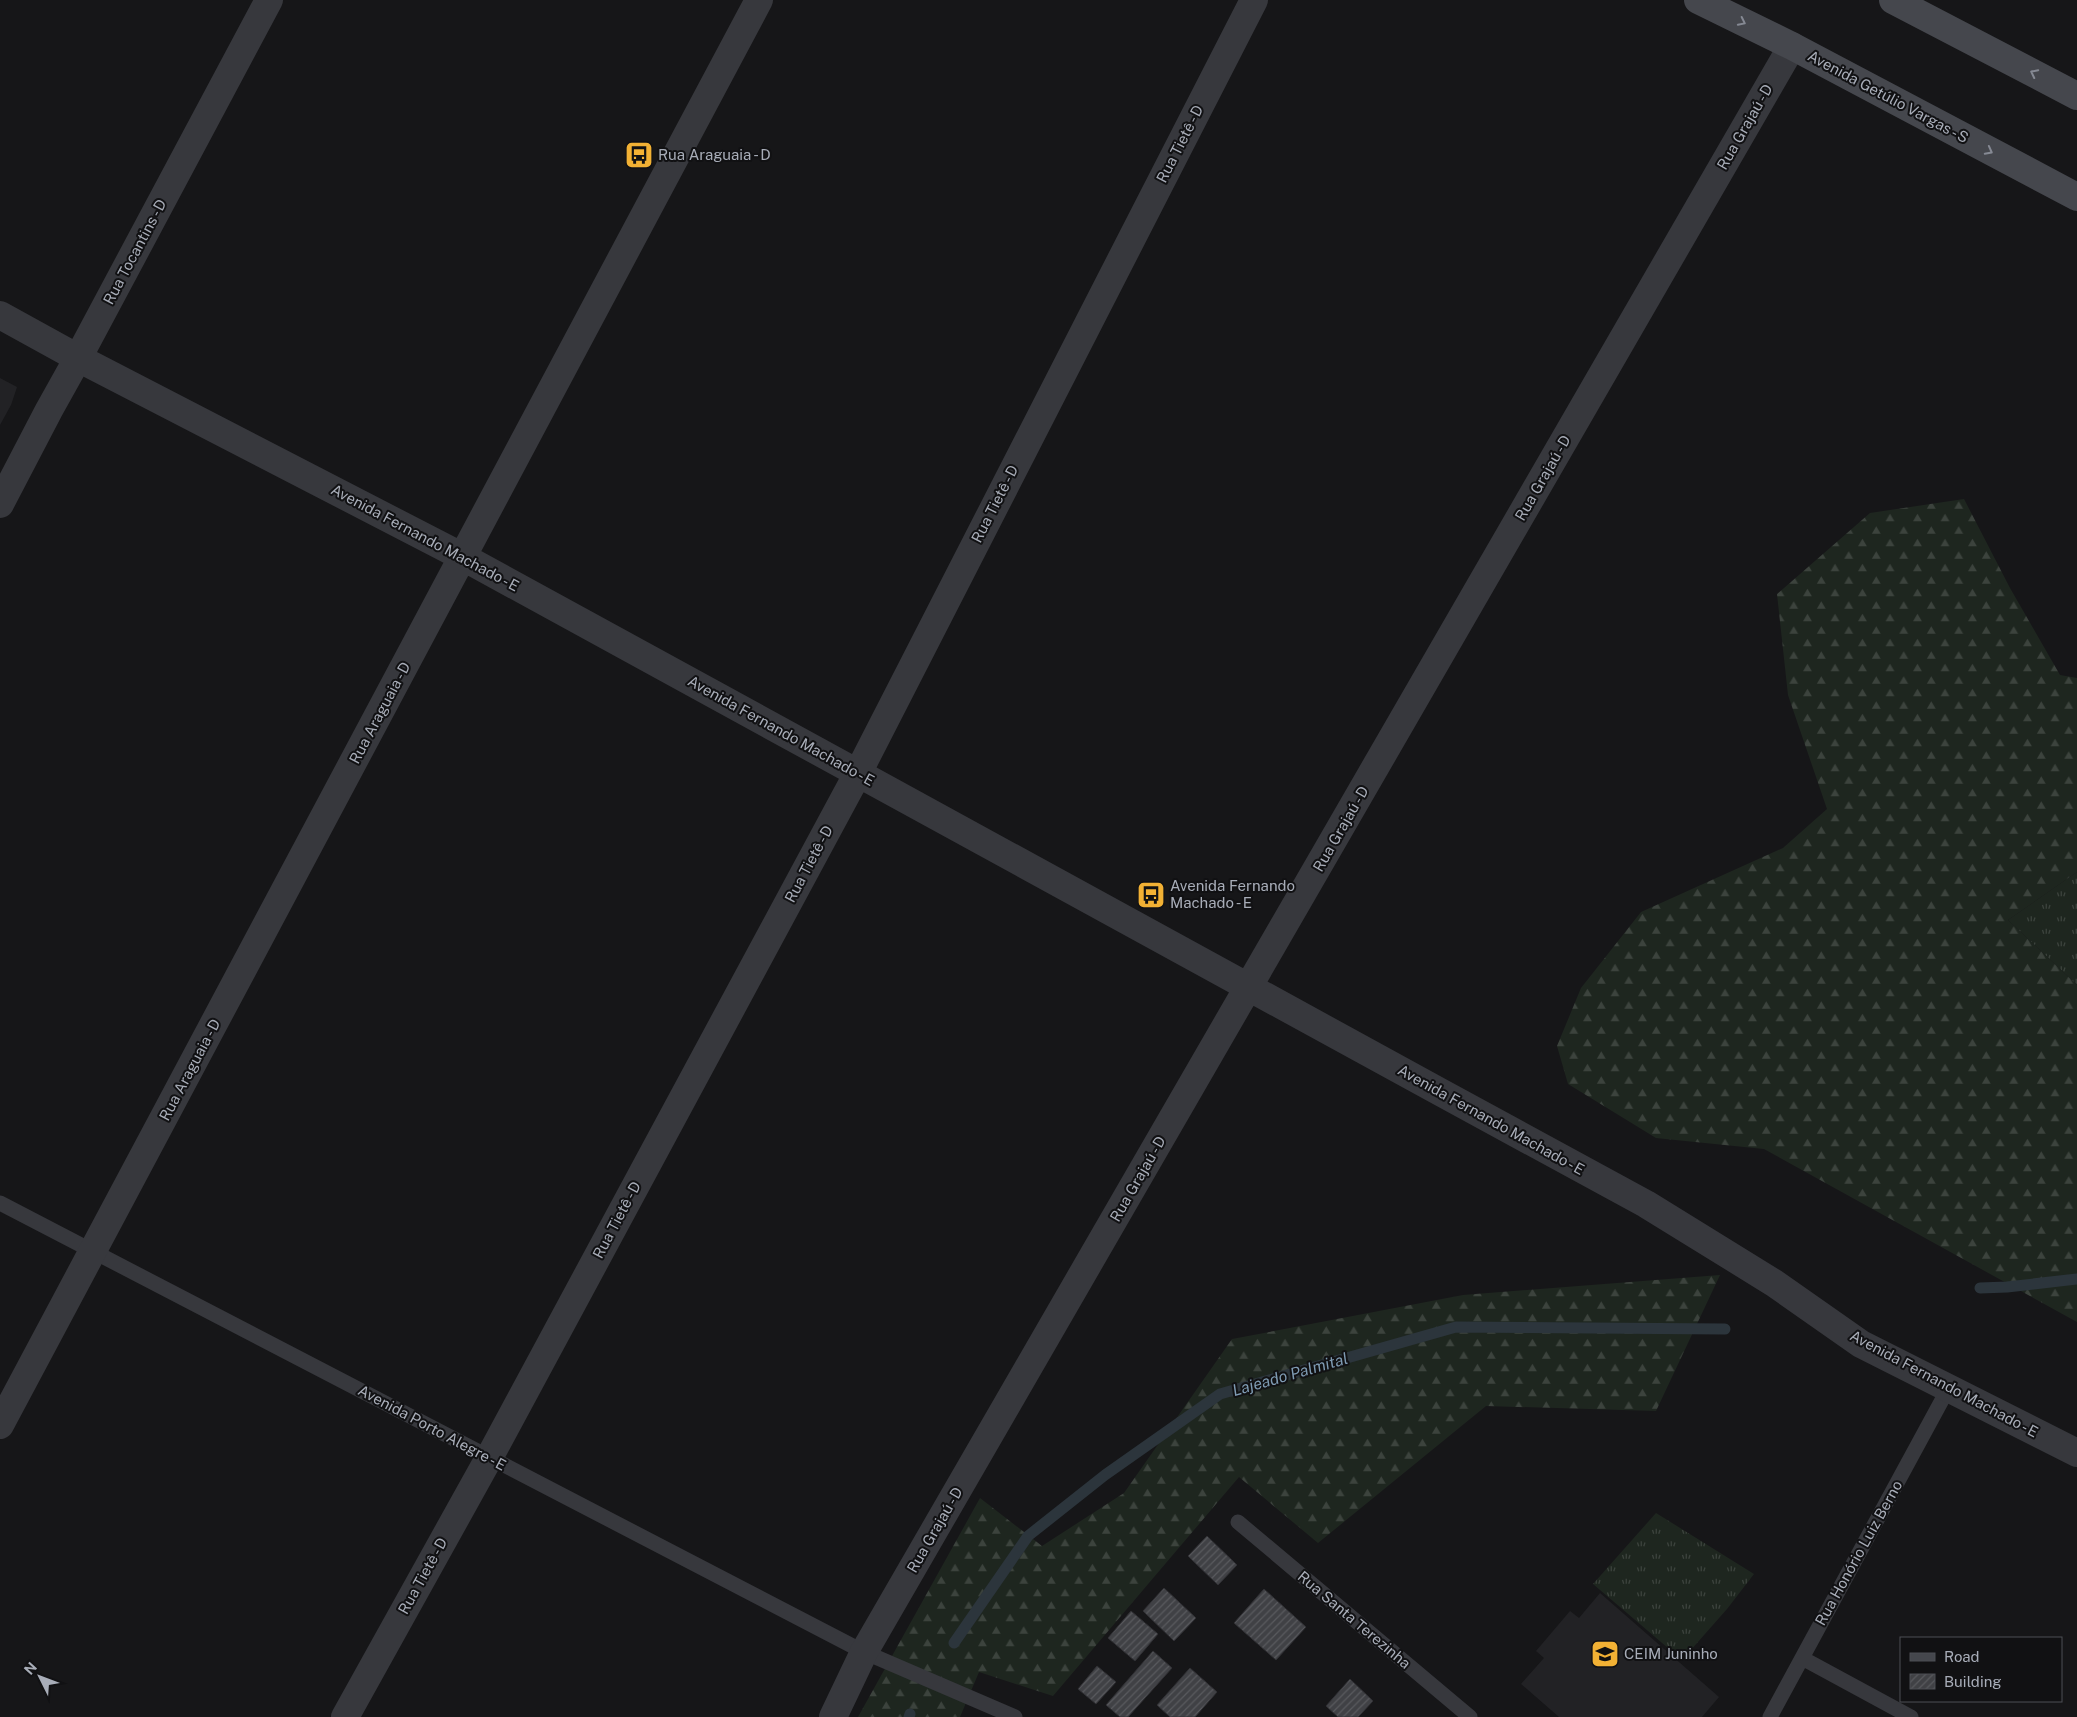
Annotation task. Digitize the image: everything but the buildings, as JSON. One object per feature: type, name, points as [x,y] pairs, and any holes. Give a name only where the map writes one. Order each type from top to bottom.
[{"type":"street","name":"Rua Tocantins - D","points":[[0,504],[269,0]]},
{"type":"street","name":"Rua Araguaia - D","points":[[0,1425],[759,0]]},
{"type":"street","name":"Rua Tietê - D","points":[[345,1717],[489,1458],[858,773],[1254,0]]},
{"type":"street","name":"Avenida Getúlio Vargas - S","points":[[1698,0],[1792,46],[2077,197]]},
{"type":"street","points":[[1893,0],[2077,96]]},
{"type":"street","name":"Rua Grajaú - D","points":[[833,1717],[864,1652],[1792,46]]},
{"type":"street","name":"Avenida Fernando Machado - E","points":[[0,315],[78,358],[463,557],[1646,1204],[1774,1283],[1861,1344],[2077,1453]]},
{"type":"lane","name":"Avenida Porto Alegre - E","points":[[0,1203],[864,1652],[1015,1717]]},
{"type":"lane","name":"Rua Honório Luiz Berno","points":[[1770,1717],[1948,1389]]},
{"type":"lane","name":"Rua Santa Terezinha","points":[[1238,1522],[1470,1717]]},
{"type":"lane","points":[[1802,1658],[1911,1717]]},
{"type":"shaded area","points":[[0,378],[17,387],[11,405],[0,425]]},
{"type":"shaded area","name":"CEIM Juninho","points":[[1600,1593],[1719,1697],[1702,1717],[1559,1717],[1521,1684],[1544,1658],[1536,1651],[1570,1611],[1579,1618]]},
{"type":"green space","points":[[1964,499],[2010,588],[2060,675],[2077,678],[2077,872],[2008,920],[2077,985],[2077,1322],[1764,1149],[1656,1138],[1568,1084],[1557,1046],[1581,988],[1641,912],[1783,848],[1827,809],[1788,695],[1777,594],[1870,513]]},
{"type":"green space","points":[[2077,872],[2077,985],[2008,920]]},
{"type":"green space","points":[[1720,1275],[1656,1411],[1486,1406],[1318,1543],[1239,1477],[1053,1696],[979,1672],[960,1717],[858,1717],[980,1498],[1042,1546],[1124,1493],[1232,1339],[1463,1295]]},
{"type":"green space","points":[[1656,1513],[1754,1574],[1727,1609],[1682,1660],[1593,1584]]},
{"type":"waterway","name":"Lajeado Palmital","points":[[1980,1288],[2077,1279]]},
{"type":"waterway","name":"Lajeado Palmital","points":[[954,1643],[1028,1536],[1105,1475],[1220,1394],[1456,1327],[1725,1329]]},
{"type":"place","name":"Rua Araguaia - D","points":[[639,155]]},
{"type":"place","name":"Avenida Fernando Machado - E","points":[[1151,895]]},
{"type":"place","name":"CEIM Juninho","points":[[1605,1654]]}]
